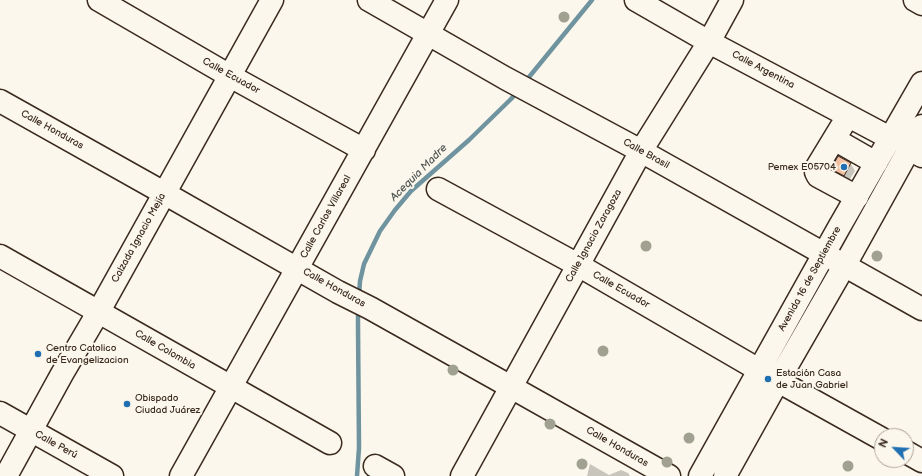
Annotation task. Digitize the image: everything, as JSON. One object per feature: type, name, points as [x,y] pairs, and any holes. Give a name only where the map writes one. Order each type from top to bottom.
[{"type":"street","name":"Calle Ecuador","points":[[99,0],[230,76],[364,150]]},
{"type":"street","name":"Calzada Ignacio Mejía","points":[[6,476],[272,0]]},
{"type":"street","name":"Calle Brasil","points":[[369,0],[427,34],[641,151],[922,309]]},
{"type":"street","name":"Calle Carlos Villareal","points":[[181,476],[364,150],[446,0]]},
{"type":"street","name":"Calle Argentina","points":[[636,0],[709,42],[890,138]]},
{"type":"street","name":"Calle Ignacio Zaragoza","points":[[462,476],[641,151],[709,42],[732,0]]},
{"type":"street","name":"Avenida 16 de Septiembre","points":[[725,476],[824,254],[922,83]]},
{"type":"street","name":"Calle Honduras","points":[[0,101],[338,292],[370,308],[669,476]]},
{"type":"street","points":[[848,116],[817,167],[816,172],[818,176],[857,197]]},
{"type":"street","name":"Avenida 16 de Septiembre","points":[[700,476],[844,265],[916,153],[922,126]]},
{"type":"street","points":[[834,139],[876,163]]},
{"type":"street","name":"Calle Ecuador","points":[[438,189],[578,265],[874,434]]},
{"type":"street","name":"Calle Colombia","points":[[0,256],[330,443]]},
{"type":"street","name":"Calle Perú","points":[[0,413],[31,430],[87,470],[112,476]]},
{"type":"building","points":[[838,156],[851,163],[844,176],[831,169]]},
{"type":"waterway","name":"Acequia Madre","points":[[525,82],[592,0]]},
{"type":"waterway","name":"Acequia Madre","points":[[359,296],[360,281],[364,264],[380,231],[395,210],[411,191],[469,140],[518,91]]},
{"type":"waterway","name":"Acequia Madre","points":[[357,476],[359,448],[358,310]]},
{"type":"place","name":"Pemex E05704","points":[[844,167]]},
{"type":"place","name":"Centro Catolico de Evangelizacion","points":[[38,354]]},
{"type":"place","name":"Estación Casa de Juan Gabriel","points":[[768,379]]},
{"type":"place","name":"Obispado Ciudad Juárez","points":[[127,404]]}]
